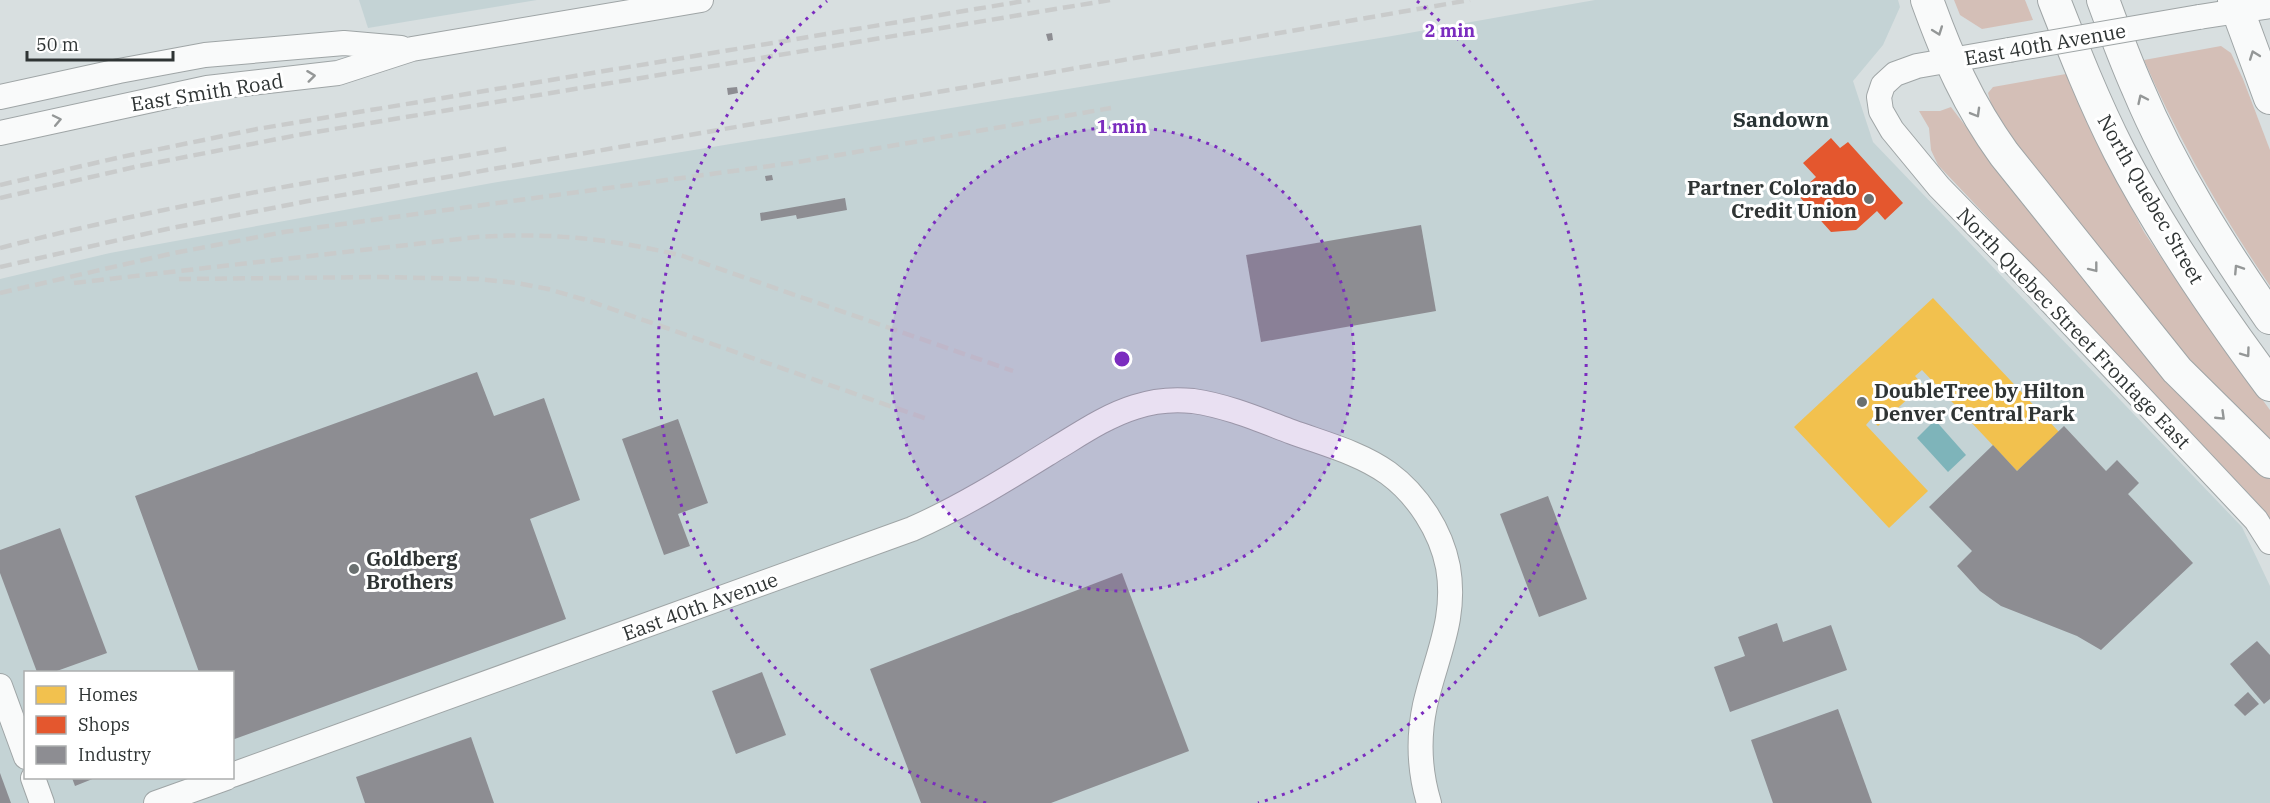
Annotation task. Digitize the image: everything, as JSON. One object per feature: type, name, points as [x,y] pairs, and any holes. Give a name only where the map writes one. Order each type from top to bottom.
[{"type":"main road","points":[[1927,0],[1949,61],[1984,127],[2117,298],[2177,370],[2270,462]]},
{"type":"main road","name":"North Quebec Street","points":[[2054,0],[2095,100],[2147,202],[2193,276],[2270,386]]},
{"type":"main road","name":"North Quebec Street","points":[[2103,0],[2137,88],[2173,162],[2270,318]]},
{"type":"main road","points":[[2237,6],[2270,98]]},
{"type":"street","name":"East Smith Road","points":[[0,133],[207,88],[338,73],[412,49],[701,0]]},
{"type":"street","name":"East 40th Avenue","points":[[1881,111],[1879,97],[1883,85],[1889,78],[1917,66],[2199,17],[2237,6],[2270,6]]},
{"type":"street","name":"East Smith Road","points":[[0,97],[205,55],[344,43],[412,49]]},
{"type":"street","name":"North Quebec Street Frontage East","points":[[1881,111],[1892,130],[1939,187],[2037,287],[2256,520],[2270,542]]},
{"type":"street","name":"East 40th Avenue","points":[[234,774],[912,529],[964,504],[1089,428],[1133,407],[1151,402],[1190,401],[1219,405],[1356,455],[1389,474],[1422,508],[1431,522],[1444,553],[1450,598],[1446,635],[1430,687],[1422,724],[1420,764],[1429,803]]},
{"type":"street","points":[[0,686],[24,752]]},
{"type":"street","points":[[34,779],[42,803]]},
{"type":"street","points":[[156,803],[221,779]]},
{"type":"shaded area","points":[[359,0],[537,0],[368,28]]},
{"type":"shaded area","points":[[1595,0],[1898,0],[1900,7],[1883,45],[1853,81],[1873,142],[2242,527],[2270,586],[2270,803],[0,803],[0,279],[110,253],[492,183],[1392,36]]},
{"type":"shaded area","points":[[1954,0],[2025,0],[2033,20],[1982,29],[1960,15]]},
{"type":"shaded area","points":[[2221,46],[2231,53],[2270,150],[2270,286],[2202,176],[2144,60]]},
{"type":"shaded area","points":[[2066,74],[2092,132],[2144,232],[2195,308],[2270,410],[2270,441],[2206,379],[2175,344],[2000,127],[1988,93],[1993,87]]},
{"type":"shaded area","points":[[1951,107],[1983,149],[2270,472],[2270,518],[1938,165],[1931,150],[1929,128],[1919,111],[1940,111]]},
{"type":"water","points":[[1935,420],[1966,455],[1948,472],[1917,438]]},
{"type":"building: Homes","name":"DoubleTree by Hilton Denver Central Park","points":[[1933,298],[2059,432],[2017,471],[1922,370],[1915,376],[1923,385],[1878,426],[1871,419],[1866,425],[1928,491],[1889,528],[1794,427]]},
{"type":"building: Shops","points":[[1831,138],[1840,148],[1848,142],[1903,203],[1885,220],[1877,211],[1856,230],[1831,232],[1797,194],[1816,177],[1803,163]]},
{"type":"building: Industry","points":[[1052,33],[1053,40],[1048,41],[1046,34]]},
{"type":"building: Industry","points":[[737,87],[738,93],[728,95],[727,88]]},
{"type":"building: Industry","points":[[772,175],[773,180],[766,181],[765,176]]},
{"type":"building: Industry","points":[[845,198],[847,210],[797,219],[796,215],[761,221],[760,213]]},
{"type":"building: Industry","points":[[1421,225],[1436,311],[1261,342],[1246,255]]},
{"type":"building: Industry","name":"Goldberg Brothers","points":[[477,372],[494,416],[544,398],[580,500],[530,519],[566,619],[234,739],[234,671],[199,671],[135,496]]},
{"type":"building: Industry","points":[[678,419],[708,503],[678,514],[690,546],[664,555],[622,439]]},
{"type":"building: Industry","points":[[2064,426],[2106,471],[2117,460],[2139,483],[2128,494],[2193,563],[2101,650],[2077,636],[2001,606],[1980,591],[1957,566],[1972,551],[1929,507],[1993,445],[2017,471]]},
{"type":"building: Industry","points":[[1548,496],[1587,599],[1539,617],[1500,514]]},
{"type":"building: Industry","points":[[60,528],[107,653],[57,671],[37,671],[0,573],[0,550]]},
{"type":"building: Industry","points":[[1122,573],[1189,751],[1051,803],[921,803],[870,669]]},
{"type":"building: Industry","points":[[1777,623],[1783,642],[1831,625],[1847,670],[1730,712],[1714,667],[1745,656],[1738,637]]},
{"type":"building: Industry","points":[[2257,641],[2270,655],[2270,699],[2264,704],[2230,664]]},
{"type":"building: Industry","points":[[762,672],[786,735],[736,754],[712,691]]},
{"type":"building: Industry","points":[[2248,692],[2259,704],[2245,716],[2234,705]]},
{"type":"building: Industry","points":[[1838,709],[1872,803],[1773,803],[1751,740]]},
{"type":"building: Industry","points":[[471,737],[494,803],[365,803],[356,777]]},
{"type":"building: Industry","points":[[0,773],[11,803],[0,803]]},
{"type":"building: Industry","points":[[72,779],[92,779],[75,786]]},
{"type":"railway","points":[[0,185],[257,129],[1030,0]]},
{"type":"railway","points":[[0,198],[139,166],[298,135],[1110,0]]},
{"type":"railway","points":[[0,267],[167,229],[308,201],[1470,0]]},
{"type":"railway","points":[[0,293],[174,253],[284,232],[792,163],[1111,108]]},
{"type":"railway","points":[[0,248],[190,205],[511,148]]},
{"type":"railway","points":[[74,283],[477,237],[530,235],[581,238],[632,245],[683,256],[1013,371]]},
{"type":"railway","points":[[179,279],[383,277],[478,279],[517,283],[589,301],[930,420]]},
{"type":"place","name":"Partner Colorado Credit Union","points":[[1869,199]]},
{"type":"place","name":"DoubleTree by Hilton Denver Central Park","points":[[1862,402]]},
{"type":"place","name":"Goldberg Brothers","points":[[354,569]]},
{"type":"district","name":"Sandown","points":[[1781,119]]}]
